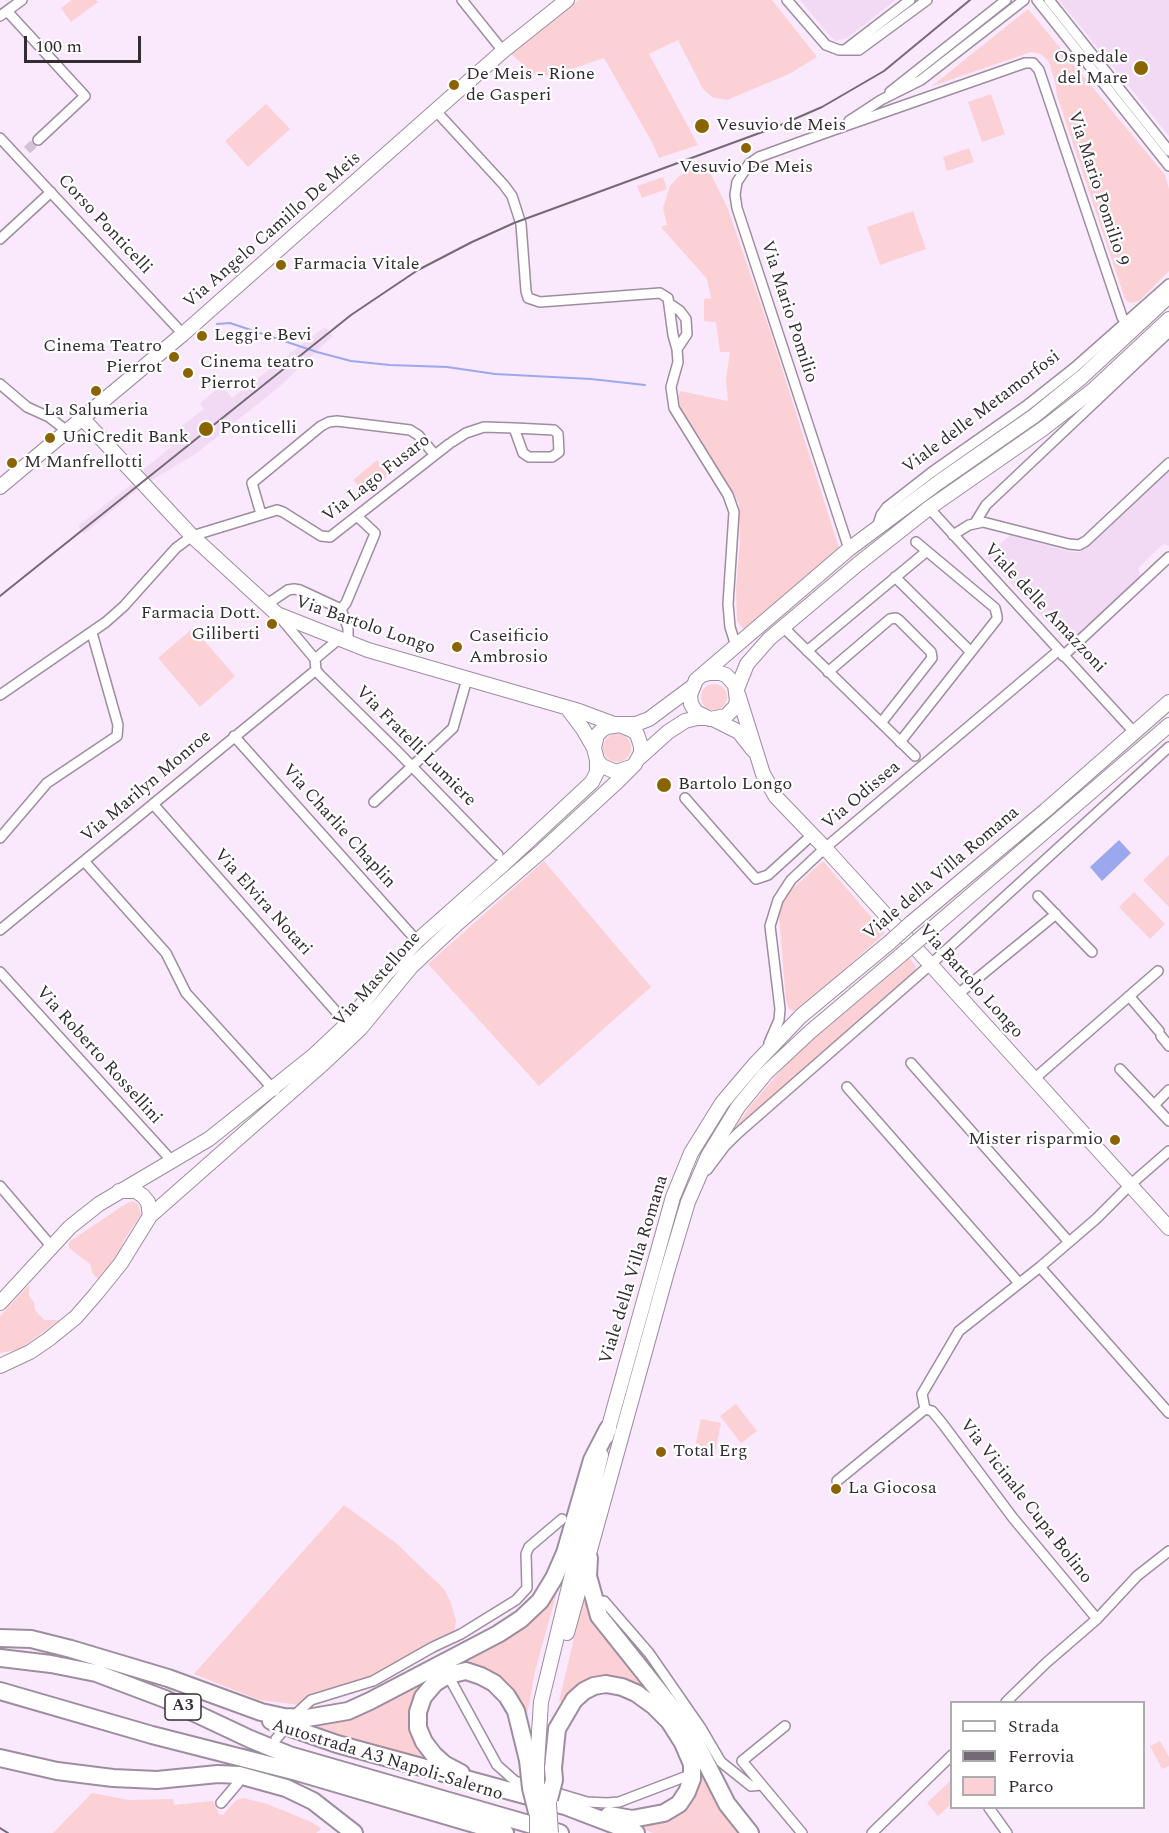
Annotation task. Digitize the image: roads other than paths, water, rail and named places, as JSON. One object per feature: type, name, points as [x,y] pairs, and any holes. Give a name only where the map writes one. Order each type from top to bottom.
[{"type":"highway","points":[[0,1638],[14,1637],[54,1644],[168,1678],[261,1712],[284,1717],[307,1718],[348,1711],[498,1634],[521,1619],[540,1601],[565,1553],[592,1460],[608,1429]]},
{"type":"highway","points":[[588,1558],[588,1576],[598,1616],[681,1719],[727,1803],[750,1833]]},
{"type":"highway","name":"Autostrada A3 Napoli-Salerno","points":[[0,1658],[51,1664],[96,1673],[165,1699],[289,1755],[560,1833]]},
{"type":"highway","points":[[486,1786],[444,1764],[424,1742],[418,1728],[418,1712],[423,1697],[435,1683],[448,1675],[466,1671],[481,1676],[494,1683],[507,1696],[542,1765],[554,1780],[549,1799]]},
{"type":"highway","points":[[210,1694],[272,1722],[337,1744],[486,1786],[565,1806],[632,1819],[664,1813],[679,1804],[692,1779],[692,1764],[679,1735],[654,1706],[636,1693],[622,1687],[606,1684],[594,1686],[574,1700],[557,1729],[531,1788],[537,1812]]},
{"type":"highway","name":"Autostrada A3 Napoli-Salerno","points":[[0,1691],[152,1735],[297,1772],[504,1833]]},
{"type":"highway","name":"A3","points":[[0,1758],[57,1771],[112,1778],[158,1780],[218,1774],[238,1779],[306,1786],[427,1810]]},
{"type":"highway","name":"A3","points":[[238,1779],[258,1780],[286,1788],[313,1801],[354,1833]]},
{"type":"highway","points":[[565,1806],[636,1833]]},
{"type":"street","points":[[22,0],[3,14],[85,96],[38,140]]},
{"type":"street","points":[[462,0],[503,51]]},
{"type":"street","name":"Via Angelo Camillo De Meis","points":[[0,487],[183,334],[435,110],[567,0]]},
{"type":"street","points":[[787,0],[821,41],[832,49],[842,50],[859,50],[927,0]]},
{"type":"street","points":[[842,50],[910,0]]},
{"type":"street","points":[[881,100],[1006,0]]},
{"type":"street","points":[[881,100],[928,75],[1024,0]]},
{"type":"street","points":[[1037,0],[1169,166]]},
{"type":"street","points":[[1049,0],[1169,151]]},
{"type":"street","name":"Via Mario Pomilio 9","points":[[902,106],[1025,63],[1033,63],[1036,66],[1128,326]]},
{"type":"street","points":[[881,100],[890,106],[902,106]]},
{"type":"street","name":"Via Mario Pomilio","points":[[825,133],[850,121],[881,100]]},
{"type":"street","name":"Via Mario Pomilio","points":[[849,549],[737,208],[735,195],[740,176],[755,159],[902,106]]},
{"type":"street","points":[[435,110],[504,184],[512,196],[521,224],[528,298],[540,302],[660,293],[667,296],[670,303],[678,362],[671,387],[674,408],[728,495],[734,512],[728,604],[730,627],[736,646]]},
{"type":"street","name":"Corso Ponticelli","points":[[0,138],[183,334]]},
{"type":"street","points":[[18,158],[27,150]]},
{"type":"street","points":[[0,239],[51,192]]},
{"type":"street","name":"Viale delle Metamorfosi","points":[[702,675],[849,549],[1034,416],[1082,377],[1169,284]]},
{"type":"street","name":"Viale delle Metamorfosi","points":[[877,528],[881,515],[887,507],[932,472],[1026,406],[1169,296]]},
{"type":"street","points":[[670,303],[686,320],[687,334],[677,349]]},
{"type":"street","points":[[736,689],[742,673],[752,658],[783,627],[929,508],[1044,428],[1093,390],[1169,319]]},
{"type":"street","points":[[975,523],[986,505],[1169,332]]},
{"type":"street","points":[[0,384],[27,407],[49,417],[68,431]]},
{"type":"street","name":"Via Bartolo Longo","points":[[83,419],[192,536],[278,614],[343,641],[620,724],[636,724],[649,719],[692,687]]},
{"type":"street","points":[[261,514],[252,486],[254,481],[321,426],[329,422],[410,430],[418,435],[435,455]]},
{"type":"street","name":"Via Lago Fusaro","points":[[192,536],[280,510],[326,537],[334,536],[451,443],[466,433],[484,427],[514,428],[556,431],[559,452],[552,457],[529,457],[523,453],[514,428]]},
{"type":"street","points":[[953,535],[975,523],[992,523],[1079,545],[1169,463]]},
{"type":"street","name":"Viale delle Metamorfosi","points":[[918,498],[929,508]]},
{"type":"street","name":"Viale delle Amazzoni","points":[[929,508],[1134,732]]},
{"type":"street","points":[[341,609],[346,603],[375,533],[358,517]]},
{"type":"street","points":[[0,695],[92,633],[116,614],[176,548],[192,536]]},
{"type":"street","points":[[900,742],[997,619],[997,612],[916,542]]},
{"type":"street","points":[[849,549],[858,564]]},
{"type":"street","points":[[807,651],[927,551]]},
{"type":"street","name":"Via Odissea","points":[[762,1056],[774,1034],[780,1009],[770,926],[778,900],[791,880],[825,848],[1060,653],[1169,557]]},
{"type":"street","points":[[895,577],[971,652]]},
{"type":"street","points":[[266,605],[294,588],[341,609],[348,628],[343,641],[315,659]]},
{"type":"street","points":[[278,614],[315,659],[316,670]]},
{"type":"street","points":[[828,672],[890,619],[899,620],[931,652],[932,658],[881,723]]},
{"type":"street","points":[[783,627],[915,756]]},
{"type":"street","points":[[0,838],[47,783],[117,736],[118,725],[92,633]]},
{"type":"street","name":"Via Marilyn Monroe","points":[[0,930],[316,670]]},
{"type":"street","name":"Via Fratelli Lumiere","points":[[316,670],[498,855]]},
{"type":"street","points":[[568,709],[583,729],[602,766],[616,772],[635,763],[671,730],[685,721],[697,718],[710,719],[726,716],[735,707],[738,696],[732,681],[720,673],[702,675],[692,687],[690,695],[691,704],[696,712],[710,719]]},
{"type":"street","points":[[374,802],[453,728],[467,679]]},
{"type":"street","name":"Via Bartolo Longo","points":[[736,689],[746,715],[756,754],[772,792],[1169,1228]]},
{"type":"street","name":"Viale della Villa Romana","points":[[542,1765],[541,1702],[608,1429],[673,1197],[691,1153],[722,1103],[762,1056],[801,1016],[1046,810],[1169,702]]},
{"type":"street","name":"Via Bartolo Longo","points":[[710,719],[739,732],[756,754]]},
{"type":"street","points":[[595,754],[597,735],[607,727],[620,724],[632,730],[640,740],[640,753],[635,763]]},
{"type":"street","name":"Viale della Villa Romana","points":[[542,1765],[557,1669],[667,1272],[694,1186],[723,1131],[766,1073],[810,1032],[1169,724]]},
{"type":"street","name":"Via Charlie Chaplin","points":[[234,736],[417,941]]},
{"type":"street","name":"Viale della Villa Romana","points":[[694,1186],[737,1134],[930,965],[1169,747]]},
{"type":"street","name":"Via Mastellone","points":[[0,1366],[30,1352],[76,1317],[121,1263],[150,1216],[278,1094],[347,1024],[417,941],[592,782],[597,772],[595,754]]},
{"type":"street","name":"Via Mastellone","points":[[0,1303],[70,1227],[119,1191],[209,1139],[278,1094],[360,1029],[411,967],[543,850],[635,763]]},
{"type":"street","points":[[686,798],[756,879],[768,875],[812,835]]},
{"type":"street","name":"Via Elvira Notari","points":[[153,804],[347,1024]]},
{"type":"street","points":[[84,861],[166,953],[186,993],[278,1094]]},
{"type":"street","points":[[1038,896],[1092,952]]},
{"type":"street","points":[[957,995],[1056,914]]},
{"type":"street","points":[[1034,1078],[1158,971]]},
{"type":"street","name":"Via Roberto Rossellini","points":[[0,972],[172,1161]]},
{"type":"street","points":[[1129,996],[1169,1046]]},
{"type":"street","points":[[780,1009],[790,1016],[801,1016]]},
{"type":"street","points":[[911,1063],[1069,1242]]},
{"type":"street","points":[[1120,1069],[1169,1121]]},
{"type":"street","points":[[1154,1105],[1169,1090]]},
{"type":"street","points":[[848,1092],[1017,1285]]},
{"type":"street","points":[[837,1481],[925,1409],[922,1394],[959,1331],[1096,1219],[1169,1151]]},
{"type":"street","points":[[0,1186],[52,1247]]},
{"type":"street","points":[[119,1191],[136,1191],[143,1196],[148,1202],[150,1216]]},
{"type":"street","points":[[1040,1267],[1169,1413]]},
{"type":"street","name":"Via Vicinale Cupa Bolino","points":[[925,1409],[932,1411],[942,1423],[1013,1518],[1097,1619]]},
{"type":"street","points":[[297,1713],[311,1700],[373,1681],[505,1608],[523,1594],[527,1587],[526,1554],[529,1547],[562,1519]]},
{"type":"street","points":[[1007,1701],[1046,1663],[1097,1619],[1137,1576],[1169,1551]]},
{"type":"street","points":[[604,1600],[649,1653],[701,1728],[718,1764],[751,1786],[762,1785]]},
{"type":"street","points":[[433,1647],[439,1659]]},
{"type":"street","points":[[450,1679],[496,1765],[520,1783],[587,1802],[607,1803],[619,1802],[687,1776]]},
{"type":"street","points":[[785,1726],[742,1761],[802,1833]]},
{"type":"street","points":[[276,1739],[283,1731]]},
{"type":"street","points":[[872,1833],[950,1756]]},
{"type":"street","points":[[221,1803],[238,1779]]},
{"type":"street","points":[[549,1799],[551,1833]]},
{"type":"street","points":[[990,1809],[1007,1833]]},
{"type":"street","points":[[537,1812],[537,1833]]},
{"type":"water","points":[[1119,840],[1131,853],[1102,881],[1090,867]]},
{"type":"waterway","points":[[217,324],[230,323],[351,361],[447,367],[495,374],[591,379],[645,385]]},
{"type":"tunnel","points":[[27,150],[38,140]]},
{"type":"railway","points":[[0,596],[351,315],[418,270],[514,223],[776,127],[822,107],[884,71],[970,0]]},
{"type":"railway","points":[[0,1828],[8,1833]]},
{"type":"place","name":"Ospedale del Mare","points":[[1141,68]]},
{"type":"place","name":"De Meis - Rione de Gasperi","points":[[454,85]]},
{"type":"place","name":"Vesuvio de Meis","points":[[702,126]]},
{"type":"place","name":"Vesuvio De Meis","points":[[746,148]]},
{"type":"place","name":"Farmacia Vitale","points":[[281,265]]},
{"type":"place","name":"Leggi e Bevi","points":[[202,336]]},
{"type":"place","name":"Cinema Teatro Pierrot","points":[[174,357]]},
{"type":"place","name":"Cinema teatro Pierrot","points":[[188,373]]},
{"type":"place","name":"La Salumeria","points":[[96,391]]},
{"type":"place","name":"Ponticelli","points":[[206,429]]},
{"type":"place","name":"UniCredit Bank","points":[[50,438]]},
{"type":"place","name":"M Manfrellotti","points":[[12,463]]},
{"type":"place","name":"Farmacia Dott. Giliberti","points":[[272,624]]},
{"type":"place","name":"Caseificio Ambrosio","points":[[457,647]]},
{"type":"place","name":"Bartolo Longo","points":[[664,785]]},
{"type":"place","name":"Mister risparmio","points":[[1115,1140]]},
{"type":"place","name":"Total Erg","points":[[661,1452]]},
{"type":"place","name":"La Giocosa","points":[[836,1489]]}]
